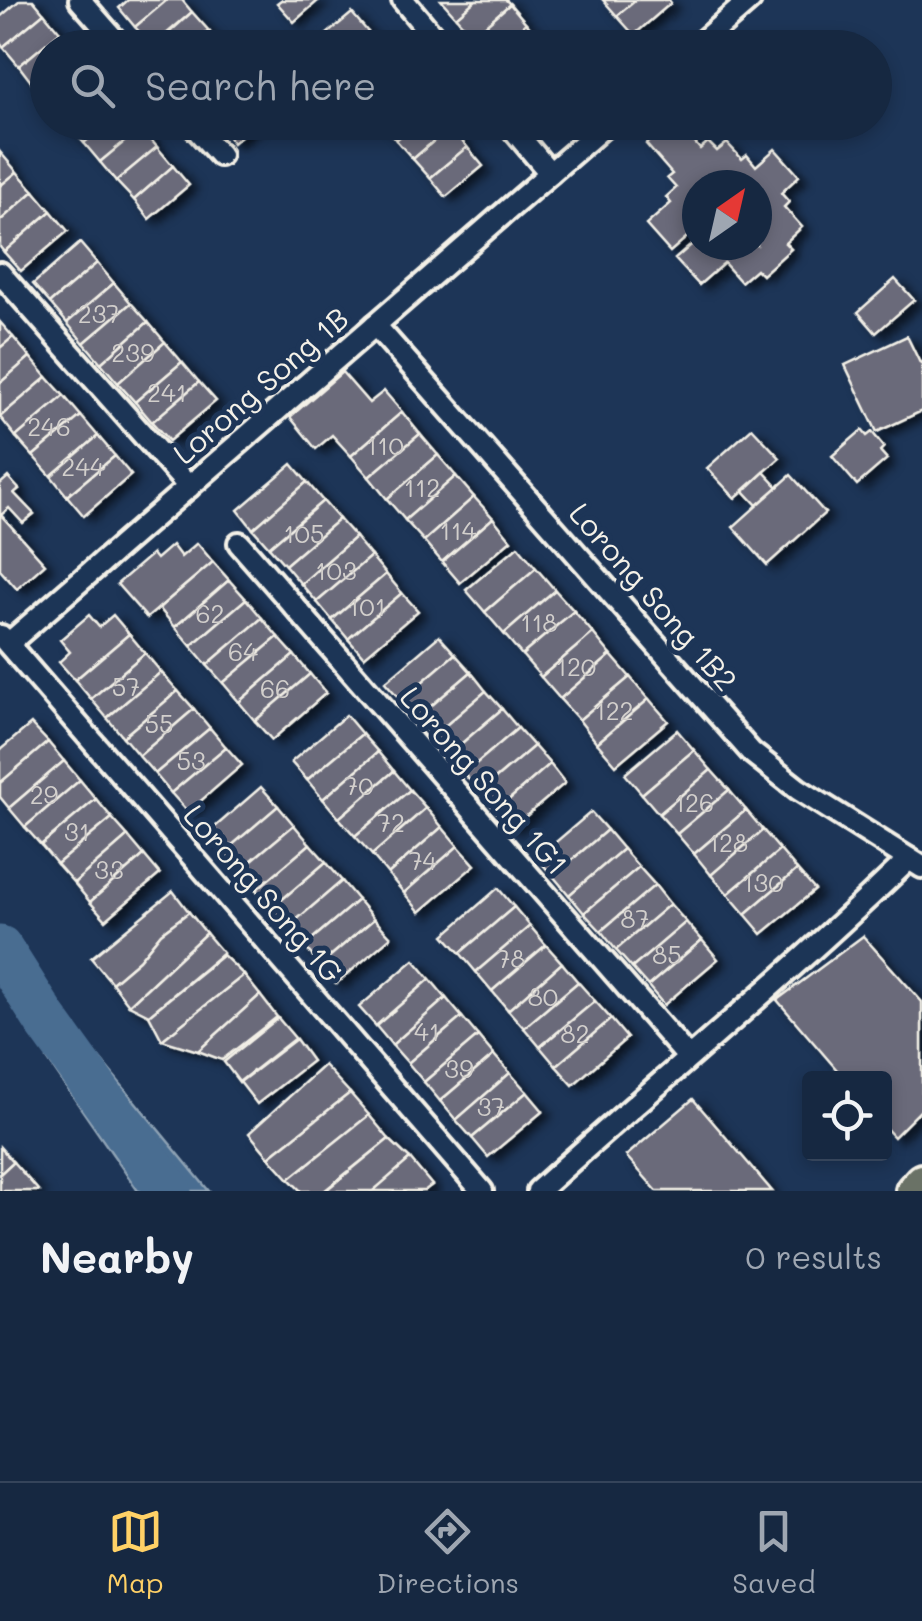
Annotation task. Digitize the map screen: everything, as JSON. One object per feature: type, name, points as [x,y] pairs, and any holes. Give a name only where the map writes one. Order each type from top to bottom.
[{"type":"main road","points":[[913,1191],[922,1181]]},
{"type":"street","points":[[80,0],[106,30]]},
{"type":"street","points":[[403,0],[429,30]]},
{"type":"street","points":[[712,30],[737,4]]},
{"type":"street","points":[[206,140],[220,155]]},
{"type":"street","points":[[522,140],[550,173]]},
{"type":"street","name":"Lorong Song 1B","points":[[4,639],[189,487],[588,140]]},
{"type":"street","points":[[0,273],[189,487]]},
{"type":"street","name":"Lorong Song 1B2","points":[[376,325],[751,752],[798,789],[916,863]]},
{"type":"street","name":"Lorong Song 1G1","points":[[238,543],[687,1056]]},
{"type":"street","name":"Lorong Song 1G","points":[[4,639],[482,1191]]},
{"type":"street","points":[[538,1191],[687,1056],[916,863]]},
{"type":"water","points":[[72,1025],[209,1191],[138,1191],[47,1059]]},
{"type":"building","points":[[20,0],[33,0],[44,13],[3,47],[0,17]]},
{"type":"building","points":[[128,0],[167,0],[135,27],[119,8]]},
{"type":"building","points":[[167,0],[182,0],[192,12],[171,30],[135,27]]},
{"type":"building","points":[[319,0],[294,22],[277,3]]},
{"type":"building","points":[[441,0],[476,0],[456,17]]},
{"type":"building","points":[[476,0],[506,0],[510,4],[480,30],[468,30],[456,17]]},
{"type":"building","points":[[603,0],[636,0],[617,16]]},
{"type":"building","points":[[636,0],[671,3],[640,30],[630,30],[617,16]]},
{"type":"building","points":[[510,4],[526,23],[518,30],[480,30]]},
{"type":"building","points":[[192,12],[208,30],[172,30]]},
{"type":"building","points":[[44,13],[58,30],[30,30],[30,57],[19,66],[3,47]]},
{"type":"building","points":[[352,13],[366,30],[332,30]]},
{"type":"building","points":[[30,57],[30,80],[19,66]]},
{"type":"building","points":[[87,140],[127,140],[100,162],[84,143]]},
{"type":"building","points":[[127,140],[151,140],[157,147],[116,181],[100,162]]},
{"type":"building","points":[[396,140],[435,140],[413,159]]},
{"type":"building","points":[[435,140],[461,140],[467,147],[430,178],[413,159]]},
{"type":"building","points":[[650,140],[692,140],[700,149],[708,142],[717,151],[727,143],[742,159],[747,155],[756,166],[775,149],[799,176],[781,193],[789,202],[784,207],[802,227],[785,243],[791,249],[762,275],[756,269],[741,282],[724,263],[699,285],[675,259],[682,253],[682,260],[772,260],[772,170],[682,170],[682,241],[670,252],[646,225],[671,203],[666,197],[676,188],[667,178],[672,174],[646,144]]},
{"type":"building","points":[[157,147],[173,166],[134,200],[116,181]]},
{"type":"building","points":[[467,147],[483,166],[446,197],[430,178]]},
{"type":"building","points":[[0,152],[17,172],[0,186]]},
{"type":"building","points":[[173,166],[189,185],[149,219],[134,200]]},
{"type":"building","points":[[17,172],[34,191],[0,221],[0,186]]},
{"type":"building","points":[[34,191],[51,211],[4,252],[0,247],[0,221]]},
{"type":"building","points":[[51,211],[68,231],[21,271],[4,252]]},
{"type":"building","points":[[80,243],[97,263],[50,303],[33,284]]},
{"type":"building","points":[[97,263],[114,283],[67,323],[50,303]]},
{"type":"building","points":[[895,279],[914,300],[876,333],[858,312]]},
{"type":"building","points":[[114,283],[131,303],[84,343],[67,323]]},
{"type":"building","points":[[131,303],[148,322],[101,363],[84,343]]},
{"type":"building","points":[[0,322],[13,337],[0,348]]},
{"type":"building","points":[[148,322],[165,342],[118,383],[101,363]]},
{"type":"building","points":[[907,336],[922,362],[922,411],[877,432],[845,365]]},
{"type":"building","points":[[13,337],[30,357],[0,383],[0,348]]},
{"type":"building","points":[[165,342],[182,362],[135,402],[118,383]]},
{"type":"building","points":[[30,357],[47,377],[0,417],[0,383]]},
{"type":"building","points":[[182,362],[199,382],[152,422],[135,402]]},
{"type":"building","points":[[342,372],[369,403],[384,391],[402,412],[351,456],[332,435],[316,449],[290,417]]},
{"type":"building","points":[[47,377],[64,396],[16,437],[0,417]]},
{"type":"building","points":[[199,382],[216,401],[169,441],[152,422]]},
{"type":"building","points":[[64,396],[81,416],[33,456],[16,437]]},
{"type":"building","points":[[402,412],[420,434],[369,477],[351,456]]},
{"type":"building","points":[[81,416],[98,436],[51,476],[33,456]]},
{"type":"building","points":[[752,428],[780,458],[735,498],[707,468]]},
{"type":"building","points":[[862,430],[867,436],[872,432],[884,447],[880,451],[887,459],[857,485],[832,456]]},
{"type":"building","points":[[420,434],[438,455],[387,499],[369,477]]},
{"type":"building","points":[[98,436],[115,456],[67,496],[51,476]]},
{"type":"building","points":[[438,455],[456,476],[405,520],[387,499]]},
{"type":"building","points":[[115,456],[131,475],[84,516],[67,496]]},
{"type":"building","points":[[292,464],[307,482],[253,529],[238,510]]},
{"type":"building","points":[[764,472],[778,487],[757,505],[744,491]]},
{"type":"building","points":[[791,475],[825,513],[767,565],[733,527]]},
{"type":"building","points":[[456,476],[474,497],[424,541],[405,520]]},
{"type":"building","points":[[8,477],[19,489],[14,493],[34,514],[23,523],[9,508],[1,515],[45,564],[17,589],[0,570],[0,484]]},
{"type":"building","points":[[307,482],[323,501],[269,547],[253,529]]},
{"type":"building","points":[[474,497],[493,518],[442,562],[424,541]]},
{"type":"building","points":[[323,501],[339,519],[285,565],[269,547]]},
{"type":"building","points":[[493,518],[511,540],[460,583],[442,562]]},
{"type":"building","points":[[339,519],[355,537],[301,584],[285,565]]},
{"type":"building","points":[[355,537],[371,556],[317,602],[301,584]]},
{"type":"building","points":[[197,543],[213,562],[147,618],[117,584],[152,554],[156,559],[172,545],[181,557]]},
{"type":"building","points":[[518,546],[536,568],[485,612],[466,590]]},
{"type":"building","points":[[371,556],[386,574],[332,620],[317,602]]},
{"type":"building","points":[[213,562],[229,580],[175,627],[159,608]]},
{"type":"building","points":[[536,568],[555,590],[504,634],[485,612]]},
{"type":"building","points":[[386,574],[402,593],[348,639],[332,620]]},
{"type":"building","points":[[229,580],[246,599],[191,646],[175,627]]},
{"type":"building","points":[[555,590],[574,611],[522,655],[504,634]]},
{"type":"building","points":[[402,593],[418,611],[364,657],[348,639]]},
{"type":"building","points":[[246,599],[262,618],[207,665],[191,646]]},
{"type":"building","points":[[574,611],[593,633],[541,677],[522,655]]},
{"type":"building","points":[[89,615],[99,627],[113,615],[129,634],[75,680],[59,662],[70,652],[60,640]]},
{"type":"building","points":[[262,618],[278,637],[223,683],[207,665]]},
{"type":"building","points":[[593,633],[611,655],[560,699],[541,677]]},
{"type":"building","points":[[129,634],[145,653],[91,699],[75,680]]},
{"type":"building","points":[[439,636],[455,654],[401,700],[385,682]]},
{"type":"building","points":[[278,637],[294,655],[239,702],[223,683]]},
{"type":"building","points":[[145,653],[161,672],[107,718],[91,699]]},
{"type":"building","points":[[455,654],[471,672],[417,718],[401,700]]},
{"type":"building","points":[[294,655],[310,674],[255,721],[239,702]]},
{"type":"building","points":[[611,655],[630,677],[579,720],[560,699]]},
{"type":"building","points":[[161,672],[178,691],[123,737],[107,718]]},
{"type":"building","points":[[471,672],[486,691],[432,737],[417,718]]},
{"type":"building","points":[[310,674],[326,693],[272,740],[255,721]]},
{"type":"building","points":[[630,677],[649,699],[597,743],[579,720]]},
{"type":"building","points":[[178,691],[194,709],[139,756],[123,737]]},
{"type":"building","points":[[486,691],[502,709],[448,755],[432,737]]},
{"type":"building","points":[[649,699],[668,721],[616,765],[597,743]]},
{"type":"building","points":[[194,709],[210,728],[155,774],[139,756]]},
{"type":"building","points":[[502,709],[518,728],[464,774],[448,755]]},
{"type":"building","points":[[346,715],[362,734],[307,780],[291,762]]},
{"type":"building","points":[[31,724],[48,742],[0,783],[0,750]]},
{"type":"building","points":[[210,728],[226,747],[171,793],[155,774]]},
{"type":"building","points":[[518,728],[534,746],[480,792],[464,774]]},
{"type":"building","points":[[677,730],[694,750],[642,794],[625,774]]},
{"type":"building","points":[[362,734],[378,752],[323,799],[307,780]]},
{"type":"building","points":[[48,742],[64,761],[9,808],[0,797],[0,783]]},
{"type":"building","points":[[534,746],[550,764],[496,811],[480,792]]},
{"type":"building","points":[[226,747],[242,765],[188,812],[171,793]]},
{"type":"building","points":[[694,750],[711,770],[659,814],[642,794]]},
{"type":"building","points":[[378,752],[394,771],[339,818],[323,799]]},
{"type":"building","points":[[64,761],[80,780],[25,827],[9,808]]},
{"type":"building","points":[[550,764],[565,783],[511,829],[496,811]]},
{"type":"building","points":[[711,770],[729,790],[677,834],[659,814]]},
{"type":"building","points":[[394,771],[410,790],[355,836],[339,818]]},
{"type":"building","points":[[80,780],[96,799],[41,845],[25,827]]},
{"type":"building","points":[[261,787],[278,806],[223,853],[207,834]]},
{"type":"building","points":[[410,790],[426,808],[372,855],[355,836]]},
{"type":"building","points":[[729,790],[746,810],[694,854],[677,834]]},
{"type":"building","points":[[96,799],[112,818],[57,864],[41,845]]},
{"type":"building","points":[[278,806],[294,825],[239,871],[223,853]]},
{"type":"building","points":[[426,808],[442,827],[388,874],[372,855]]},
{"type":"building","points":[[746,810],[763,830],[711,875],[694,854]]},
{"type":"building","points":[[591,812],[607,830],[553,876],[537,858]]},
{"type":"building","points":[[112,818],[128,836],[74,883],[57,864]]},
{"type":"building","points":[[294,825],[310,844],[256,890],[239,871]]},
{"type":"building","points":[[442,827],[458,846],[404,893],[388,874]]},
{"type":"building","points":[[607,830],[623,849],[569,895],[553,876]]},
{"type":"building","points":[[763,830],[780,850],[728,894],[711,875]]},
{"type":"building","points":[[128,836],[144,855],[90,902],[74,883]]},
{"type":"building","points":[[310,844],[326,862],[271,909],[256,890]]},
{"type":"building","points":[[458,846],[475,865],[420,912],[404,893]]},
{"type":"building","points":[[623,849],[639,867],[584,913],[569,895]]},
{"type":"building","points":[[780,850],[797,870],[745,914],[728,894]]},
{"type":"building","points":[[144,855],[160,874],[106,920],[90,902]]},
{"type":"building","points":[[326,862],[342,881],[287,928],[271,909]]},
{"type":"building","points":[[639,867],[655,885],[601,931],[584,913]]},
{"type":"building","points":[[797,870],[815,890],[762,934],[745,914]]},
{"type":"building","points":[[342,881],[358,900],[304,946],[287,928]]},
{"type":"building","points":[[655,885],[670,904],[616,950],[601,931]]},
{"type":"building","points":[[498,888],[514,907],[460,953],[444,935]]},
{"type":"building","points":[[173,891],[189,912],[161,933],[139,960],[112,983],[91,958]]},
{"type":"building","points":[[358,900],[374,919],[320,965],[304,946]]},
{"type":"building","points":[[670,904],[686,922],[632,968],[616,950]]},
{"type":"building","points":[[514,907],[530,926],[476,972],[460,953]]},
{"type":"building","points":[[189,912],[206,933],[129,1005],[112,983],[139,960],[161,933]]},
{"type":"building","points":[[374,919],[391,937],[336,984],[320,965]]},
{"type":"building","points":[[686,922],[702,940],[648,986],[632,968]]},
{"type":"building","points":[[530,926],[546,945],[492,991],[476,972]]},
{"type":"building","points":[[206,933],[223,953],[149,1015],[129,1005]]},
{"type":"building","points":[[863,936],[922,1002],[922,1109],[894,1137],[892,1071],[838,1071],[777,1000]]},
{"type":"building","points":[[702,940],[718,959],[664,1005],[648,986]]},
{"type":"building","points":[[546,945],[562,963],[508,1010],[492,991]]},
{"type":"building","points":[[223,955],[244,975],[162,1040],[149,1015]]},
{"type":"building","points":[[414,960],[430,979],[376,1026],[359,1007]]},
{"type":"building","points":[[562,963],[578,982],[524,1028],[508,1010]]},
{"type":"building","points":[[244,975],[260,995],[198,1051],[162,1040]]},
{"type":"building","points":[[430,979],[446,998],[392,1045],[376,1026]]},
{"type":"building","points":[[578,982],[595,1001],[540,1047],[524,1028]]},
{"type":"building","points":[[260,995],[277,1017],[222,1060],[198,1051]]},
{"type":"building","points":[[446,998],[462,1017],[408,1063],[392,1045]]},
{"type":"building","points":[[595,1001],[611,1019],[556,1066],[540,1047]]},
{"type":"building","points":[[462,1017],[478,1036],[424,1082],[408,1063]]},
{"type":"building","points":[[278,1018],[295,1038],[239,1082],[224,1062]]},
{"type":"building","points":[[611,1019],[627,1038],[573,1085],[556,1066]]},
{"type":"building","points":[[478,1036],[494,1055],[440,1101],[424,1082]]},
{"type":"building","points":[[296,1039],[312,1061],[257,1104],[240,1082]]},
{"type":"building","points":[[494,1055],[510,1073],[456,1120],[440,1101]]},
{"type":"building","points":[[324,1065],[350,1093],[269,1157],[249,1133]]},
{"type":"building","points":[[510,1073],[527,1092],[472,1138],[456,1120]]},
{"type":"building","points":[[527,1092],[543,1111],[488,1157],[472,1138]]},
{"type":"building","points":[[350,1093],[369,1115],[289,1179],[269,1157]]},
{"type":"building","points":[[693,1099],[772,1191],[657,1191],[626,1156]]},
{"type":"building","points":[[369,1115],[389,1139],[324,1191],[301,1191],[289,1179]]},
{"type":"building","points":[[389,1139],[410,1159],[381,1185],[373,1191],[325,1191]]},
{"type":"building","points":[[0,1147],[13,1162],[0,1174]]},
{"type":"building","points":[[410,1159],[432,1185],[424,1191],[373,1191]]},
{"type":"building","points":[[13,1162],[39,1191],[0,1191],[0,1174]]},
{"type":"waterway","points":[[0,948],[45,1019],[169,1191]]}]
